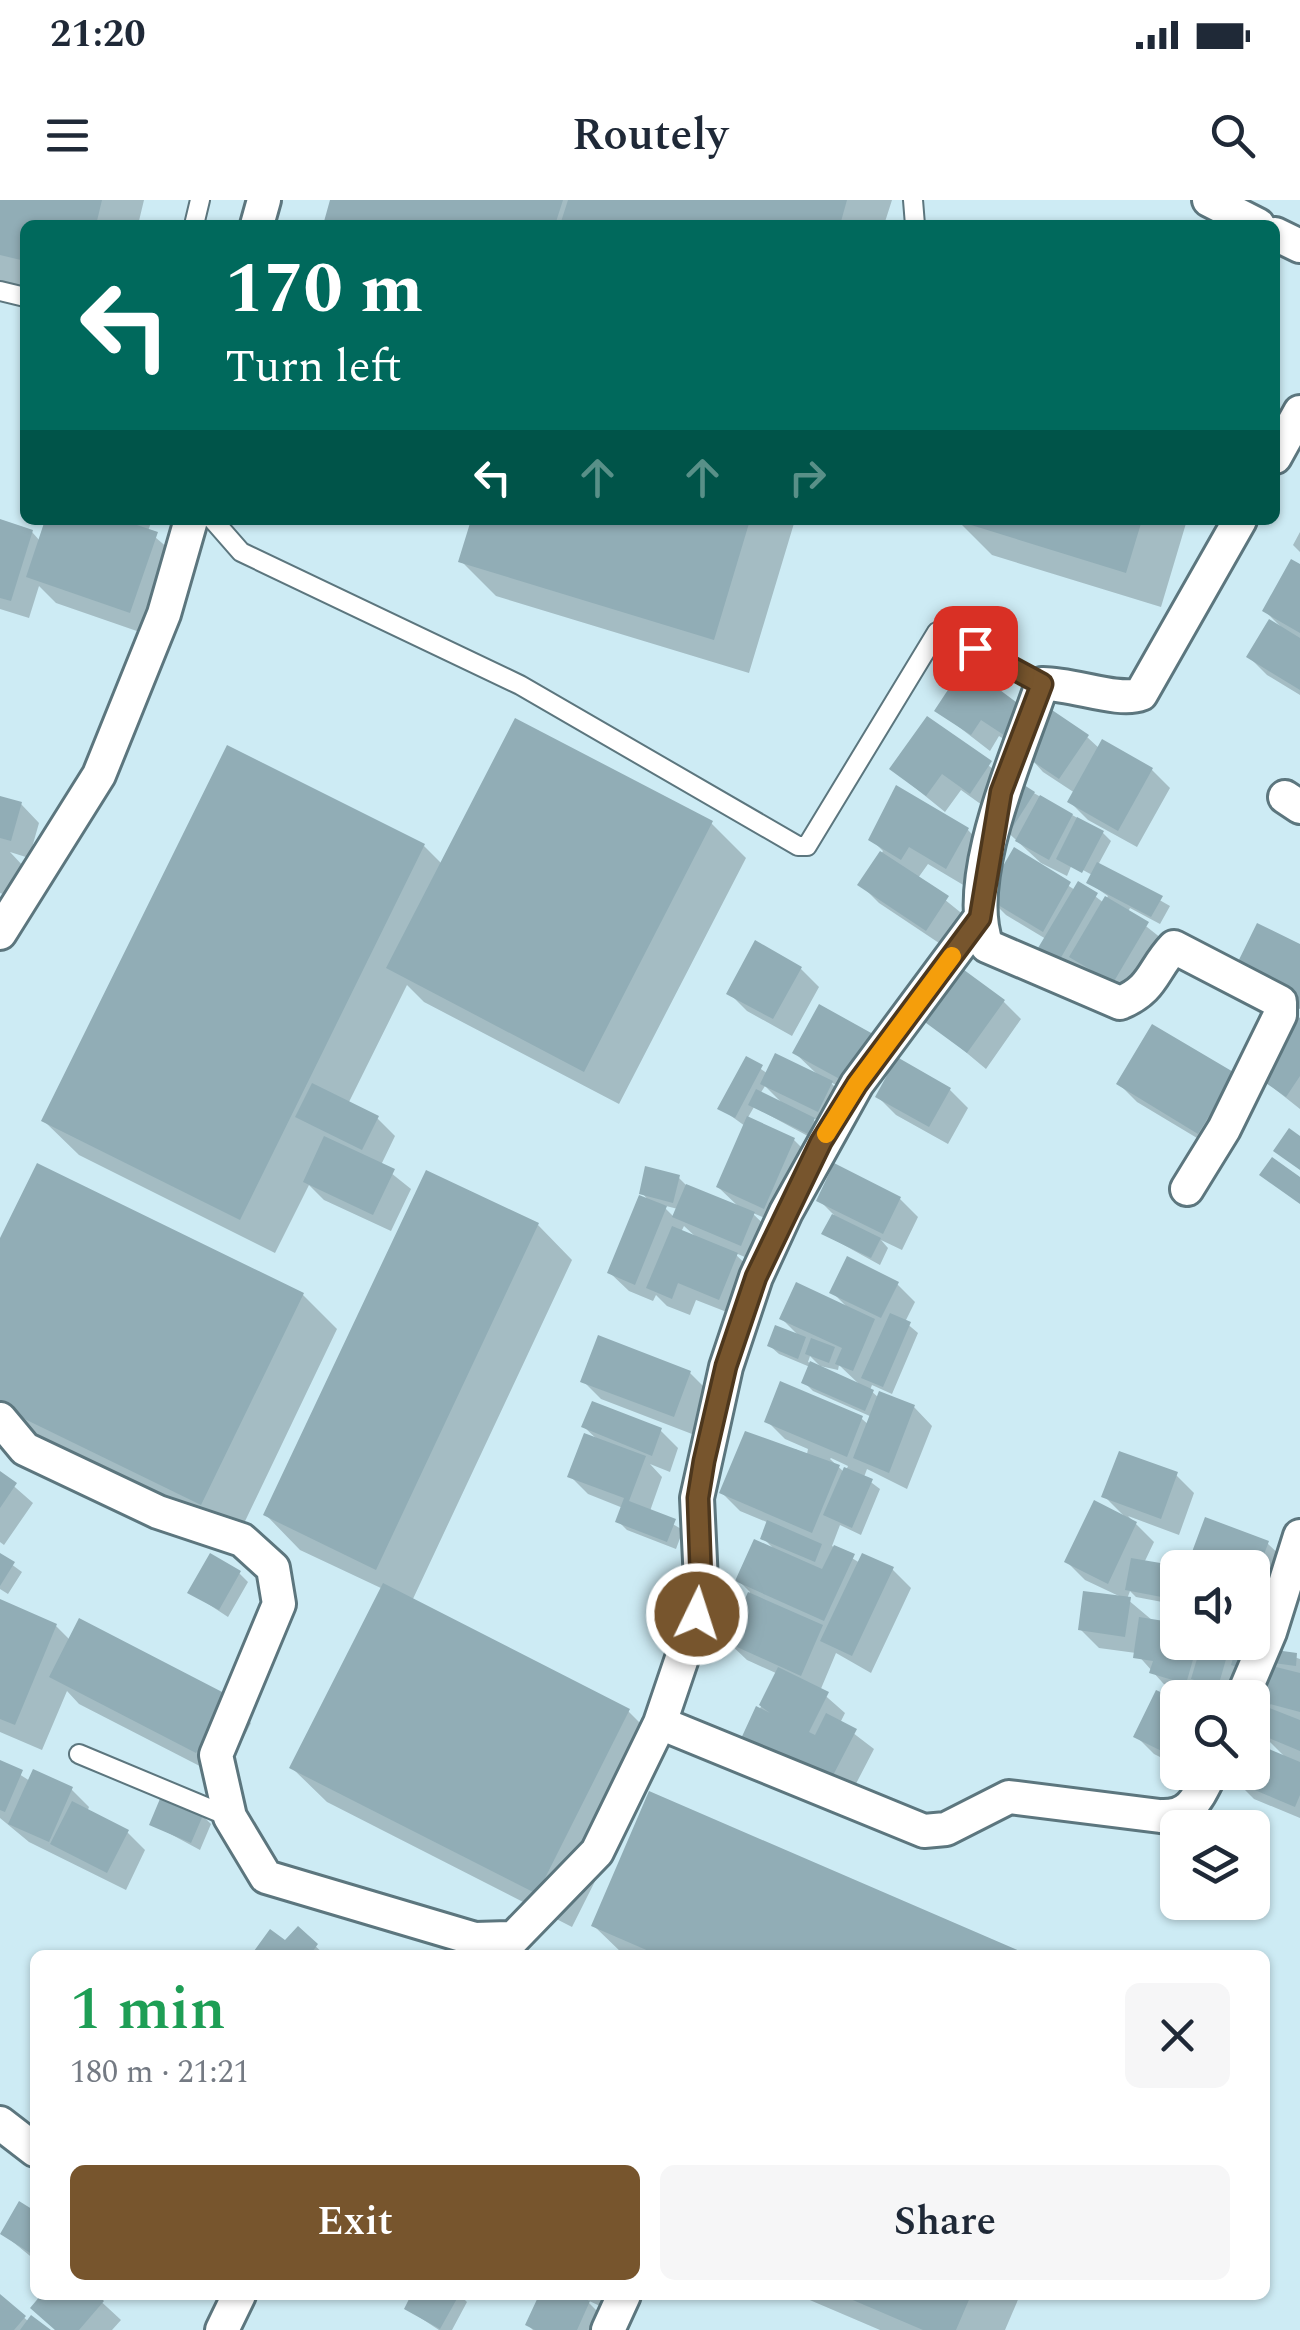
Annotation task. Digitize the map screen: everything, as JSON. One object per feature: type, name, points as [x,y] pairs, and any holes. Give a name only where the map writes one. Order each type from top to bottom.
[{"type":"street","points":[[1209,200],[1248,220]]},
{"type":"street","points":[[1280,448],[1300,412]]},
{"type":"street","points":[[0,933],[99,775],[164,614],[190,525]]},
{"type":"street","points":[[1187,1189],[1224,1129],[1280,1015],[1280,1002],[1174,947],[1155,979],[1135,997],[1120,1003],[987,946],[980,918],[1001,792],[1042,684],[1066,683],[1130,698],[1141,694],[1237,525]]},
{"type":"street","points":[[0,1420],[25,1448],[158,1512],[242,1540],[273,1568],[279,1604],[216,1755],[230,1817],[266,1877],[487,1947],[597,1852],[660,1723],[697,1614],[701,1582],[698,1498],[704,1461],[726,1366],[756,1277],[821,1142],[857,1084],[980,918]]},
{"type":"street","points":[[1250,1680],[1270,1632],[1300,1536]]},
{"type":"street","points":[[660,1723],[924,1831],[946,1829],[1009,1796],[1160,1816],[1180,1815],[1195,1803],[1202,1790]]},
{"type":"street","points":[[0,2122],[30,2146]]},
{"type":"street","points":[[222,2330],[237,2300]]},
{"type":"street","points":[[608,2330],[622,2300]]},
{"type":"lane","points":[[217,525],[241,552],[520,685],[798,846],[807,846],[937,632],[1042,684]]},
{"type":"lane","points":[[79,1754],[230,1817]]},
{"type":"building","points":[[0,200],[102,200],[97,220],[20,220],[20,260],[0,255]]},
{"type":"building","points":[[330,200],[563,200],[557,220],[324,220]]},
{"type":"building","points":[[568,200],[847,200],[841,220],[562,220]]},
{"type":"building","points":[[0,519],[33,530],[11,601],[0,598]]},
{"type":"building","points":[[43,525],[137,525],[158,532],[130,613],[26,577]]},
{"type":"building","points":[[469,525],[748,525],[714,640],[458,562]]},
{"type":"building","points":[[971,525],[1140,525],[1126,573]]},
{"type":"building","points":[[1291,559],[1300,564],[1300,633],[1262,611]]},
{"type":"building","points":[[1269,619],[1300,638],[1300,690],[1246,657]]},
{"type":"building","points":[[965,664],[1028,711],[1010,739],[981,720],[971,735],[934,711]]},
{"type":"building","points":[[1052,710],[1089,735],[1059,779],[1022,754]]},
{"type":"building","points":[[927,716],[992,761],[970,794],[942,774],[926,796],[889,769]]},
{"type":"building","points":[[515,718],[713,821],[584,1072],[386,968]]},
{"type":"building","points":[[1102,739],[1153,768],[1118,831],[1067,802]]},
{"type":"building","points":[[227,745],[425,844],[240,1220],[41,1121]]},
{"type":"building","points":[[896,785],[969,828],[946,869],[909,847],[901,860],[868,840]]},
{"type":"building","points":[[1024,785],[1035,792],[1009,833],[998,826]]},
{"type":"building","points":[[1040,795],[1073,814],[1049,860],[1015,841]]},
{"type":"building","points":[[0,796],[22,802],[11,841],[0,838]]},
{"type":"building","points":[[1077,817],[1104,831],[1082,873],[1056,859]]},
{"type":"building","points":[[1014,847],[1071,882],[1043,932],[985,897]]},
{"type":"building","points":[[880,851],[949,896],[926,931],[857,885]]},
{"type":"building","points":[[1097,862],[1163,896],[1151,917],[1086,883]]},
{"type":"building","points":[[1078,881],[1098,893],[1059,961],[1038,948]]},
{"type":"building","points":[[1105,896],[1149,922],[1113,983],[1069,957]]},
{"type":"building","points":[[1257,923],[1300,944],[1300,1009],[1232,974]]},
{"type":"building","points":[[755,940],[802,967],[773,1019],[726,994]]},
{"type":"building","points":[[960,967],[1005,1000],[967,1053],[922,1020]]},
{"type":"building","points":[[819,1004],[873,1034],[847,1083],[792,1053]]},
{"type":"building","points":[[1293,1013],[1300,1018],[1300,1076],[1286,1097],[1253,1074]]},
{"type":"building","points":[[1152,1024],[1235,1073],[1198,1134],[1116,1084]]},
{"type":"building","points":[[775,1053],[833,1081],[818,1112],[760,1084]]},
{"type":"building","points":[[746,1056],[763,1065],[735,1118],[717,1109]]},
{"type":"building","points":[[897,1057],[951,1088],[929,1127],[875,1097]]},
{"type":"building","points":[[312,1083],[379,1116],[362,1150],[295,1117]]},
{"type":"building","points":[[756,1089],[815,1118],[808,1134],[748,1105]]},
{"type":"building","points":[[747,1116],[795,1138],[764,1209],[716,1187]]},
{"type":"building","points":[[1289,1128],[1300,1136],[1300,1170],[1273,1151]]},
{"type":"building","points":[[324,1136],[395,1169],[373,1215],[303,1182]]},
{"type":"building","points":[[1272,1157],[1300,1177],[1300,1204],[1259,1175]]},
{"type":"building","points":[[37,1163],[304,1293],[201,1505],[0,1407],[0,1238]]},
{"type":"building","points":[[834,1163],[901,1197],[883,1234],[816,1201]]},
{"type":"building","points":[[645,1166],[680,1175],[673,1203],[639,1194]]},
{"type":"building","points":[[426,1170],[539,1223],[376,1570],[263,1515]]},
{"type":"building","points":[[686,1184],[755,1212],[741,1246],[672,1217]]},
{"type":"building","points":[[639,1195],[667,1206],[635,1285],[607,1273]]},
{"type":"building","points":[[832,1214],[881,1238],[871,1258],[821,1234]]},
{"type":"building","points":[[672,1226],[738,1253],[719,1300],[678,1283],[672,1299],[646,1288]]},
{"type":"building","points":[[847,1256],[899,1282],[881,1318],[829,1293]]},
{"type":"building","points":[[796,1282],[875,1319],[853,1371],[835,1364],[842,1348],[779,1319]]},
{"type":"building","points":[[890,1313],[911,1322],[883,1387],[861,1378]]},
{"type":"building","points":[[775,1325],[806,1337],[798,1359],[767,1346]]},
{"type":"building","points":[[598,1335],[691,1371],[674,1417],[580,1382]]},
{"type":"building","points":[[811,1338],[835,1347],[829,1363],[805,1354]]},
{"type":"building","points":[[810,1361],[874,1390],[865,1411],[801,1383]]},
{"type":"building","points":[[780,1381],[863,1416],[847,1457],[764,1422]]},
{"type":"building","points":[[879,1391],[915,1405],[889,1473],[853,1458]]},
{"type":"building","points":[[592,1401],[662,1428],[652,1456],[581,1427]]},
{"type":"building","points":[[745,1431],[840,1465],[812,1533],[719,1493]]},
{"type":"building","points":[[584,1433],[646,1456],[629,1501],[676,1519],[667,1542],[615,1522],[624,1498],[567,1477]]},
{"type":"building","points":[[1119,1451],[1178,1472],[1161,1519],[1101,1497]]},
{"type":"building","points":[[844,1467],[873,1479],[852,1528],[823,1515]]},
{"type":"building","points":[[0,1471],[17,1483],[0,1508]]},
{"type":"building","points":[[1094,1500],[1137,1522],[1108,1584],[1064,1562]]},
{"type":"building","points":[[1205,1517],[1269,1541],[1266,1550],[1193,1550]]},
{"type":"building","points":[[767,1520],[822,1544],[815,1562],[760,1539]]},
{"type":"building","points":[[754,1539],[822,1569],[834,1545],[855,1554],[824,1621],[735,1581]]},
{"type":"building","points":[[0,1553],[15,1562],[0,1586]]},
{"type":"building","points":[[210,1553],[241,1571],[219,1610],[187,1593]]},
{"type":"building","points":[[862,1553],[894,1567],[852,1656],[820,1641]]},
{"type":"building","points":[[1131,1558],[1160,1563],[1160,1597],[1125,1590]]},
{"type":"building","points":[[383,1583],[630,1709],[537,1894],[289,1768]]},
{"type":"building","points":[[1083,1591],[1131,1597],[1125,1637],[1078,1630]]},
{"type":"building","points":[[748,1592],[823,1625],[801,1676],[726,1642]]},
{"type":"building","points":[[0,1599],[57,1624],[15,1725],[0,1719]]},
{"type":"building","points":[[1139,1617],[1160,1620],[1160,1660],[1193,1660],[1187,1680],[1149,1673],[1153,1661],[1133,1658]]},
{"type":"building","points":[[79,1618],[226,1694],[196,1753],[49,1677]]},
{"type":"building","points":[[1270,1649],[1297,1653],[1296,1666],[1267,1662]]},
{"type":"building","points":[[1197,1660],[1226,1660],[1220,1680],[1191,1679]]},
{"type":"building","points":[[1233,1660],[1253,1660],[1253,1672],[1231,1665]]},
{"type":"building","points":[[1272,1666],[1300,1673],[1300,1712],[1270,1704],[1268,1680]]},
{"type":"building","points":[[778,1667],[829,1692],[809,1732],[815,1735],[826,1713],[857,1729],[827,1787],[739,1743],[756,1706],[770,1713],[759,1705]]},
{"type":"building","points":[[1156,1690],[1160,1692],[1160,1750],[1133,1737]]},
{"type":"building","points":[[1270,1708],[1300,1720],[1300,1751],[1270,1738]]},
{"type":"building","points":[[1270,1750],[1300,1762],[1300,1795],[1295,1807],[1254,1790],[1270,1790]]},
{"type":"building","points":[[0,1760],[23,1770],[5,1812],[0,1810]]},
{"type":"building","points":[[33,1769],[73,1787],[49,1842],[8,1824]]},
{"type":"building","points":[[649,1791],[1017,1950],[646,1950],[591,1926]]},
{"type":"building","points":[[162,1794],[204,1813],[191,1843],[149,1825]]},
{"type":"building","points":[[72,1801],[129,1830],[107,1873],[50,1844]]},
{"type":"building","points":[[298,1926],[318,1944],[314,1950],[255,1950],[270,1929],[285,1940]]},
{"type":"building","points":[[19,2201],[30,2208],[30,2253],[0,2234]]},
{"type":"building","points":[[0,2294],[26,2316],[14,2330],[0,2330]]},
{"type":"building","points":[[37,2300],[104,2301],[79,2330],[55,2330],[30,2308]]},
{"type":"building","points":[[408,2300],[456,2300],[440,2329],[404,2309]]},
{"type":"building","points":[[537,2300],[590,2301],[577,2330],[535,2330],[525,2325]]},
{"type":"building","points":[[853,2300],[969,2300],[956,2330],[923,2330]]},
{"type":"building","points":[[31,2315],[51,2330],[20,2330]]},
{"type":"slow traffic","points":[[826,1134],[857,1084],[952,956]]},
{"type":"route","points":[[697,1614],[701,1582],[698,1498],[704,1461],[726,1366],[756,1277],[821,1142],[857,1084],[980,918],[1001,792],[1042,684],[975,648]]}]
